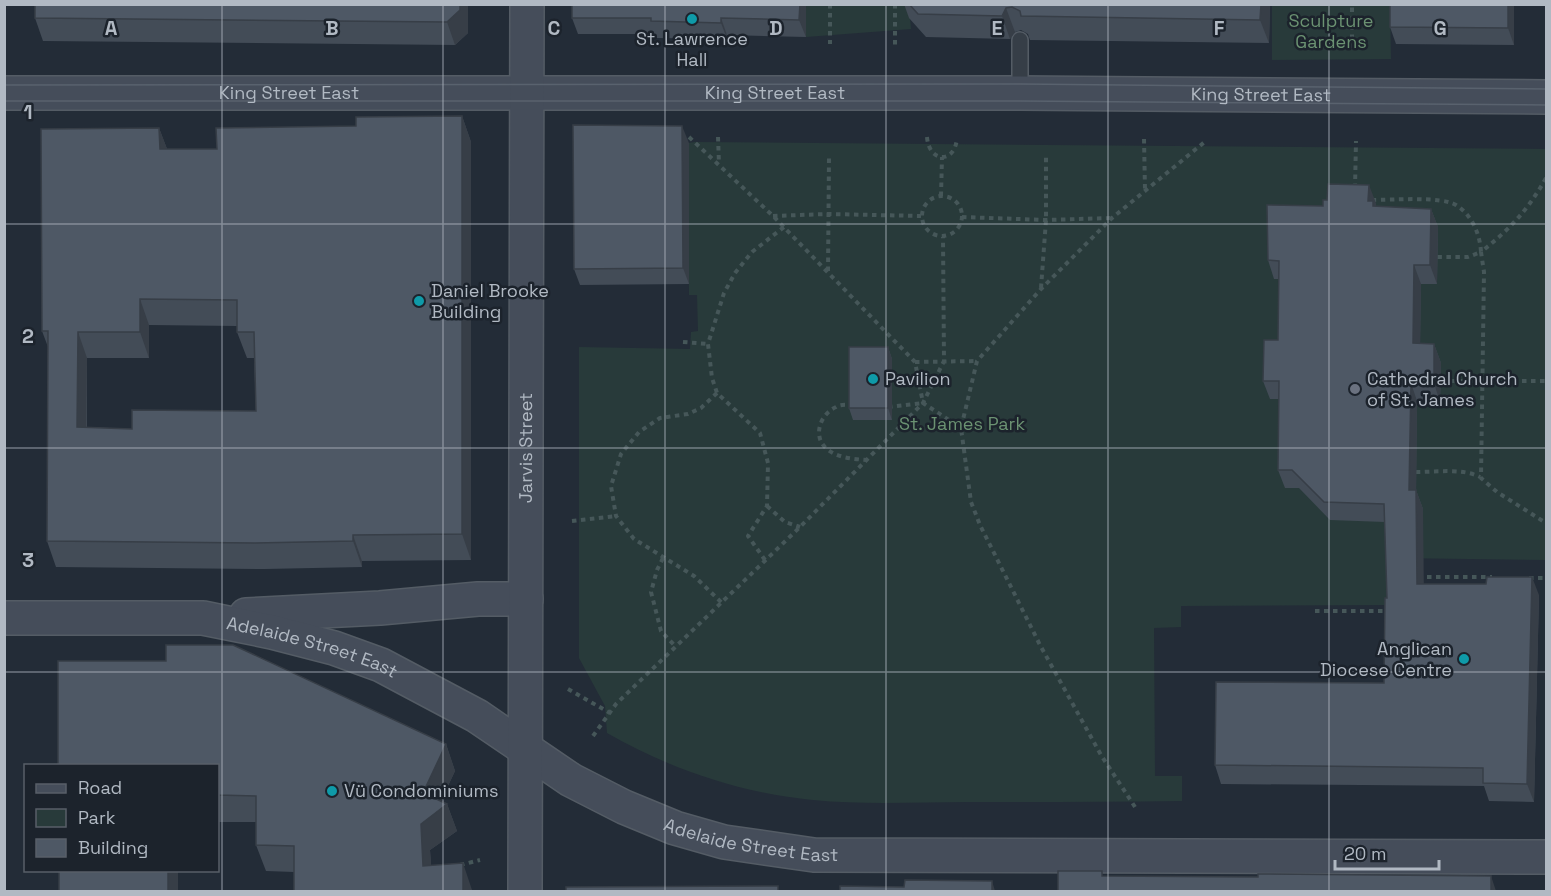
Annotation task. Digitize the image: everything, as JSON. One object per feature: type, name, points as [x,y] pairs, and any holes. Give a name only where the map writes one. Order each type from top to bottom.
[{"type":"main road","name":"Jarvis Street","points":[[525,891],[527,4]]},
{"type":"main road","name":"King Street East","points":[[4,93],[1020,93],[1546,97]]},
{"type":"main road","points":[[203,618],[380,608],[478,598],[526,599]]},
{"type":"main road","name":"Adelaide Street East","points":[[4,618],[203,618],[334,648],[381,665],[477,716],[571,780],[624,807],[675,828],[724,842],[814,855],[1546,857]]},
{"type":"lane","points":[[1020,40],[1020,93]]},
{"type":"path","points":[[830,4],[830,44]]},
{"type":"path","points":[[895,4],[895,45]]},
{"type":"path","points":[[1352,4],[1352,48]]},
{"type":"path","points":[[689,137],[773,216],[915,362],[923,403]]},
{"type":"path","points":[[718,137],[719,165]]},
{"type":"path","points":[[927,137],[930,150],[942,157],[955,150],[957,138]]},
{"type":"path","points":[[1144,139],[1145,191]]},
{"type":"path","points":[[1135,807],[1090,735],[1040,645],[980,525],[971,502],[962,428],[967,398],[978,361],[1041,289],[1112,218],[1207,140]]},
{"type":"path","points":[[1355,200],[1356,141]]},
{"type":"path","points":[[941,196],[942,157]]},
{"type":"path","points":[[1041,289],[1046,220],[1046,157]]},
{"type":"path","points":[[828,272],[829,158]]},
{"type":"path","points":[[1437,257],[1468,257],[1481,252],[1519,219],[1546,178]]},
{"type":"path","points":[[941,196],[955,201],[962,217],[958,229],[943,237],[929,232],[921,216],[927,202],[941,196]]},
{"type":"path","points":[[1367,200],[1425,200],[1454,204],[1477,229],[1484,272],[1481,478]]},
{"type":"path","points":[[773,216],[828,214],[921,216]]},
{"type":"path","points":[[962,217],[1046,220],[1112,218]]},
{"type":"path","points":[[765,560],[748,536],[767,506],[768,464],[760,433],[717,393],[712,378],[708,344],[724,293],[735,273],[752,252],[784,227]]},
{"type":"path","points":[[593,736],[610,713],[675,646],[800,527],[923,403],[944,362],[943,237]]},
{"type":"path","points":[[683,342],[708,344]]},
{"type":"path","points":[[915,362],[978,361]]},
{"type":"path","points":[[1441,381],[1546,381]]},
{"type":"path","points":[[717,393],[701,408],[688,414],[660,418],[639,432],[621,454],[611,486],[616,516],[634,539],[694,576],[722,603]]},
{"type":"path","points":[[887,406],[923,403],[962,428]]},
{"type":"path","points":[[865,406],[837,406],[822,417],[819,430],[820,440],[826,448],[847,458],[868,460]]},
{"type":"path","points":[[1416,472],[1468,473],[1481,478],[1497,492],[1546,523]]},
{"type":"path","points":[[767,506],[785,522],[800,527]]},
{"type":"path","points":[[572,521],[616,516]]},
{"type":"path","points":[[663,558],[651,592],[661,631],[675,646]]},
{"type":"path","points":[[1413,577],[1502,578]]},
{"type":"path","points":[[1524,578],[1546,578]]},
{"type":"path","points":[[1315,612],[1394,612]]},
{"type":"path","points":[[568,689],[610,713]]},
{"type":"path","points":[[453,867],[480,860]]},
{"type":"green space","points":[[806,5],[909,5],[911,29],[806,37]]},
{"type":"green space","name":"Sculpture Gardens","points":[[1272,5],[1390,5],[1391,59],[1272,60]]},
{"type":"green space","name":"St. James Park","points":[[688,143],[1546,149],[1546,560],[1393,558],[1394,605],[1181,606],[1181,627],[1154,628],[1155,776],[1182,776],[1182,801],[832,802],[786,797],[732,785],[681,768],[631,746],[607,733],[605,706],[579,658],[579,347],[690,349],[691,332],[698,331],[697,295],[689,295]]},
{"type":"building","points":[[35,4],[460,4],[460,10],[447,22],[35,18]]},
{"type":"building","points":[[572,4],[800,4],[799,20],[721,18],[721,23],[651,21],[651,18],[572,18]]},
{"type":"building","points":[[909,4],[1261,4],[1260,20],[1021,16],[1020,11],[1012,7],[1006,8],[1002,16],[918,14]]},
{"type":"building","points":[[1390,4],[1508,4],[1508,28],[1390,27]]},
{"type":"building","points":[[462,116],[462,534],[353,535],[353,541],[255,543],[47,541],[48,331],[42,331],[41,129],[159,128],[160,149],[217,149],[216,128],[356,126],[356,117]],"holes":[[[140,299],[237,300],[237,332],[254,332],[256,411],[132,410],[132,429],[77,427],[78,332],[140,332]]]},
{"type":"building","points":[[573,125],[682,126],[683,268],[574,269]]},
{"type":"building","points":[[1328,184],[1369,185],[1368,201],[1373,201],[1373,206],[1431,209],[1430,265],[1414,265],[1413,343],[1434,344],[1434,383],[1411,383],[1409,490],[1416,490],[1417,584],[1486,584],[1487,577],[1532,577],[1527,784],[1483,783],[1483,768],[1215,765],[1216,682],[1384,683],[1385,598],[1387,598],[1384,504],[1324,502],[1292,470],[1278,470],[1279,381],[1263,381],[1264,340],[1278,340],[1279,261],[1268,260],[1267,205],[1323,206],[1323,200],[1327,200]]},
{"type":"building","name":"Pavilion","points":[[849,347],[888,347],[888,408],[849,408]]},
{"type":"building","name":"Vü Condominiums","points":[[166,645],[233,645],[446,744],[423,793],[447,804],[421,824],[423,866],[463,863],[463,891],[294,891],[294,846],[256,845],[256,796],[219,795],[219,764],[58,764],[58,661],[166,661]]},
{"type":"building","points":[[1058,871],[1102,871],[1102,876],[1258,877],[1258,874],[1491,876],[1491,891],[1058,891]]},
{"type":"building","points":[[59,872],[168,872],[168,891],[59,891]]},
{"type":"building","points":[[905,880],[992,881],[992,891],[840,891],[840,886],[904,887]]},
{"type":"building","points":[[778,886],[778,891],[566,891],[566,887]]},
{"type":"tram line","points":[[4,85],[1020,84],[1546,89]]},
{"type":"tram line","points":[[4,101],[1020,101],[1546,105]]},
{"type":"place","name":"St. Lawrence Hall","points":[[692,19]]},
{"type":"place","name":"Daniel Brooke Building","points":[[419,301]]},
{"type":"place","name":"Pavilion","points":[[873,379]]},
{"type":"place","name":"Cathedral Church of St. James","points":[[1355,389]]},
{"type":"place","name":"Anglican Diocese Centre","points":[[1464,659]]},
{"type":"place","name":"Vü Condominiums","points":[[332,791]]}]
